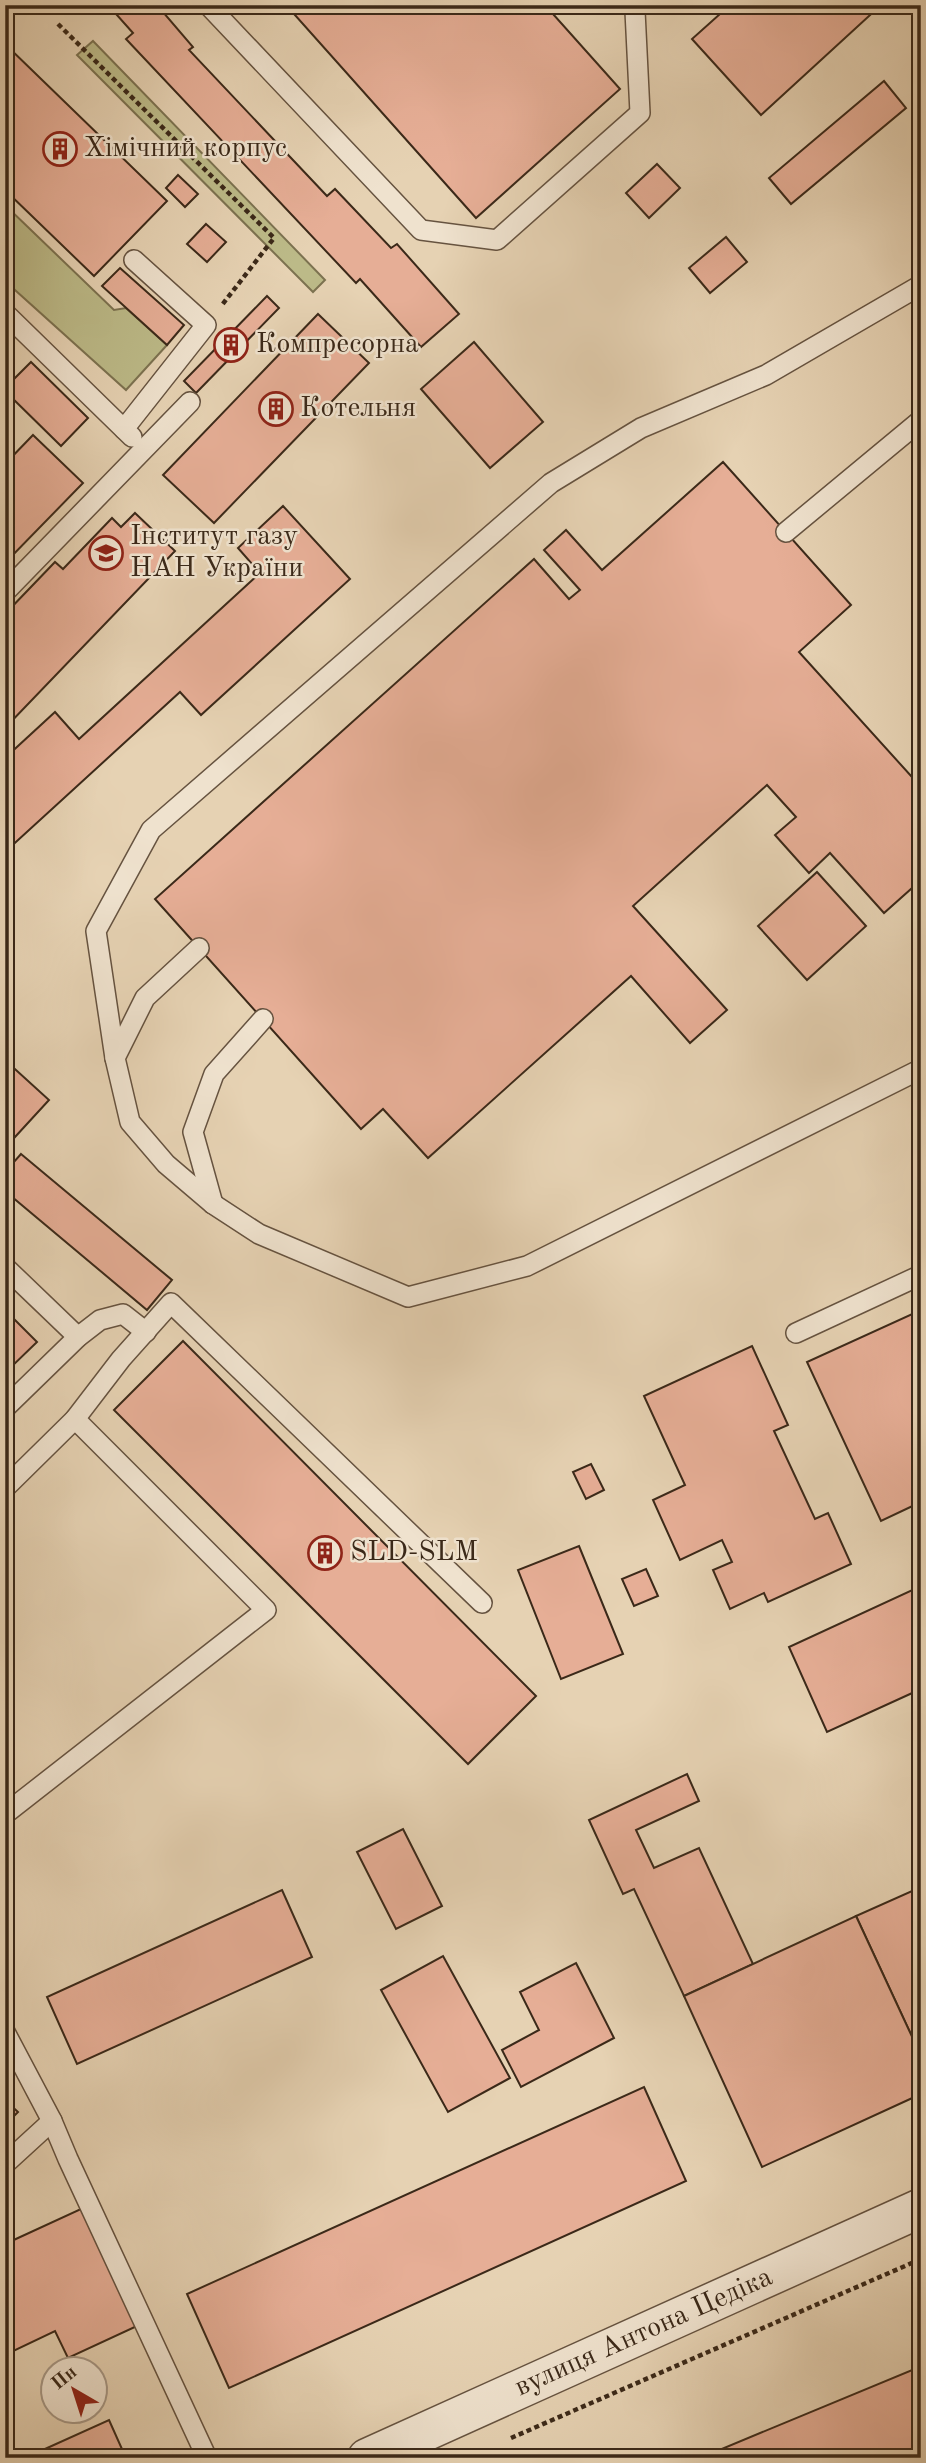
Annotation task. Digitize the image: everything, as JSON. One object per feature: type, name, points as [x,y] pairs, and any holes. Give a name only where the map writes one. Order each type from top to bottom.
[{"type":"street","name":"вулиця Антона Цедіка","points":[[367,2458],[921,2207]]},
{"type":"lane","points":[[208,5],[421,230],[497,240],[640,113],[635,11],[630,5]]},
{"type":"lane","points":[[124,429],[206,326],[134,260]]},
{"type":"lane","points":[[921,285],[766,375],[641,428],[551,483],[151,830],[96,931],[115,1058],[130,1122],[166,1164],[213,1204],[259,1234],[408,1297],[527,1266],[921,1069]]},
{"type":"lane","points":[[5,313],[144,448]]},
{"type":"lane","points":[[5,592],[190,402]]},
{"type":"lane","points":[[786,532],[921,420]]},
{"type":"lane","points":[[115,1058],[145,998],[199,948]]},
{"type":"lane","points":[[213,1204],[193,1132],[214,1074],[263,1019]]},
{"type":"lane","points":[[5,1267],[78,1337]]},
{"type":"lane","points":[[796,1333],[921,1275]]},
{"type":"lane","points":[[5,1488],[75,1419],[171,1303],[482,1603]]},
{"type":"lane","points":[[5,1408],[78,1337],[100,1321],[123,1314],[146,1332]]},
{"type":"lane","points":[[5,1814],[266,1610],[75,1419]]},
{"type":"lane","points":[[5,2032],[52,2121],[207,2458]]},
{"type":"lane","points":[[5,2164],[52,2121]]},
{"type":"path","points":[[58,24],[274,238],[206,326]]},
{"type":"path","points":[[503,2441],[921,2259]]},
{"type":"shaded area","points":[[93,41],[325,280],[313,292],[77,55]]},
{"type":"shaded area","points":[[5,205],[114,310],[126,308],[167,345],[126,390],[5,281]]},
{"type":"building","points":[[108,5],[157,5],[193,47],[189,50],[327,196],[335,189],[391,248],[397,244],[459,314],[421,347],[360,279],[356,283],[126,39],[133,33]]},
{"type":"building","points":[[286,5],[545,5],[620,89],[476,218]]},
{"type":"building","points":[[730,5],[881,5],[761,115],[692,39]]},
{"type":"building","name":"Хімічний корпус","points":[[5,44],[167,201],[94,276],[5,190]]},
{"type":"building","points":[[884,81],[906,108],[791,204],[769,178]]},
{"type":"building","points":[[657,164],[680,188],[649,218],[626,193]]},
{"type":"building","points":[[178,175],[198,194],[185,207],[166,188]]},
{"type":"building","points":[[206,224],[226,242],[207,262],[187,244]]},
{"type":"building","points":[[726,237],[747,262],[710,293],[689,268]]},
{"type":"building","points":[[120,268],[184,325],[167,345],[102,286]]},
{"type":"building","name":"Компресорна","points":[[267,296],[279,308],[196,393],[184,381]]},
{"type":"building","name":"Котельня","points":[[318,314],[369,363],[214,523],[163,475]]},
{"type":"building","points":[[474,342],[543,422],[490,468],[421,389]]},
{"type":"building","points":[[31,362],[88,418],[61,446],[5,391]]},
{"type":"building","points":[[33,435],[83,483],[5,563],[5,464]]},
{"type":"building","points":[[723,462],[851,605],[799,652],[921,787],[921,880],[884,913],[830,853],[809,873],[775,835],[796,817],[767,785],[633,906],[727,1010],[690,1043],[631,976],[428,1158],[383,1109],[361,1129],[155,899],[534,559],[569,599],[580,590],[544,550],[566,530],[602,570]]},
{"type":"building","points":[[283,506],[350,579],[201,715],[180,692],[5,852],[5,758],[55,712],[79,739],[260,573],[238,548]]},
{"type":"building","points":[[135,513],[175,551],[5,728],[5,614],[55,562],[63,569],[112,518],[121,527]]},
{"type":"building","points":[[817,872],[866,926],[807,980],[758,926]]},
{"type":"building","points":[[5,1060],[49,1100],[15,1137],[5,1128]]},
{"type":"building","points":[[21,1154],[172,1280],[147,1310],[5,1191],[5,1155],[14,1162]]},
{"type":"building","points":[[5,1310],[37,1342],[5,1373]]},
{"type":"building","points":[[921,1310],[921,1502],[881,1521],[807,1362]]},
{"type":"building","name":"SLD-SLM","points":[[183,1341],[536,1696],[468,1764],[114,1410]]},
{"type":"building","points":[[752,1346],[788,1425],[774,1431],[815,1519],[828,1513],[851,1564],[768,1602],[764,1593],[730,1609],[713,1570],[732,1562],[722,1540],[680,1560],[653,1500],[685,1485],[644,1396]]},
{"type":"building","points":[[591,1464],[604,1490],[586,1499],[573,1472]]},
{"type":"building","points":[[579,1546],[623,1654],[561,1679],[518,1570]]},
{"type":"building","points":[[646,1569],[658,1596],[634,1606],[622,1579]]},
{"type":"building","points":[[921,1586],[921,1689],[827,1732],[789,1647]]},
{"type":"building","points":[[687,1774],[699,1801],[636,1830],[654,1868],[699,1848],[753,1964],[684,1996],[634,1889],[623,1894],[589,1820]]},
{"type":"building","points":[[403,1829],[442,1906],[396,1929],[357,1852]]},
{"type":"building","points":[[921,1887],[921,2056],[856,1916]]},
{"type":"building","points":[[282,1890],[312,1957],[77,2064],[47,1997]]},
{"type":"building","points":[[856,1916],[921,2056],[921,2094],[762,2167],[684,1996]]},
{"type":"building","points":[[443,1956],[510,2078],[448,2112],[381,1990]]},
{"type":"building","points":[[576,1963],[614,2038],[521,2087],[502,2050],[539,2030],[520,1992]]},
{"type":"building","points":[[644,2087],[686,2181],[229,2388],[187,2294]]},
{"type":"building","points":[[5,2100],[18,2112],[5,2125]]},
{"type":"building","points":[[83,2208],[137,2326],[77,2354],[66,2354],[55,2331],[5,2355],[5,2244]]},
{"type":"building","points":[[917,2368],[921,2376],[921,2458],[714,2458],[712,2453]]},
{"type":"building","points":[[108,2420],[126,2458],[25,2458],[100,2424],[108,2424]]},
{"type":"place","name":"Хімічний корпус","points":[[60,149]]},
{"type":"place","name":"Компресорна","points":[[231,345]]},
{"type":"place","name":"Котельня","points":[[276,409]]},
{"type":"place","name":"Інститут газу НАН України","points":[[106,553]]},
{"type":"place","name":"SLD-SLM","points":[[325,1553]]}]
